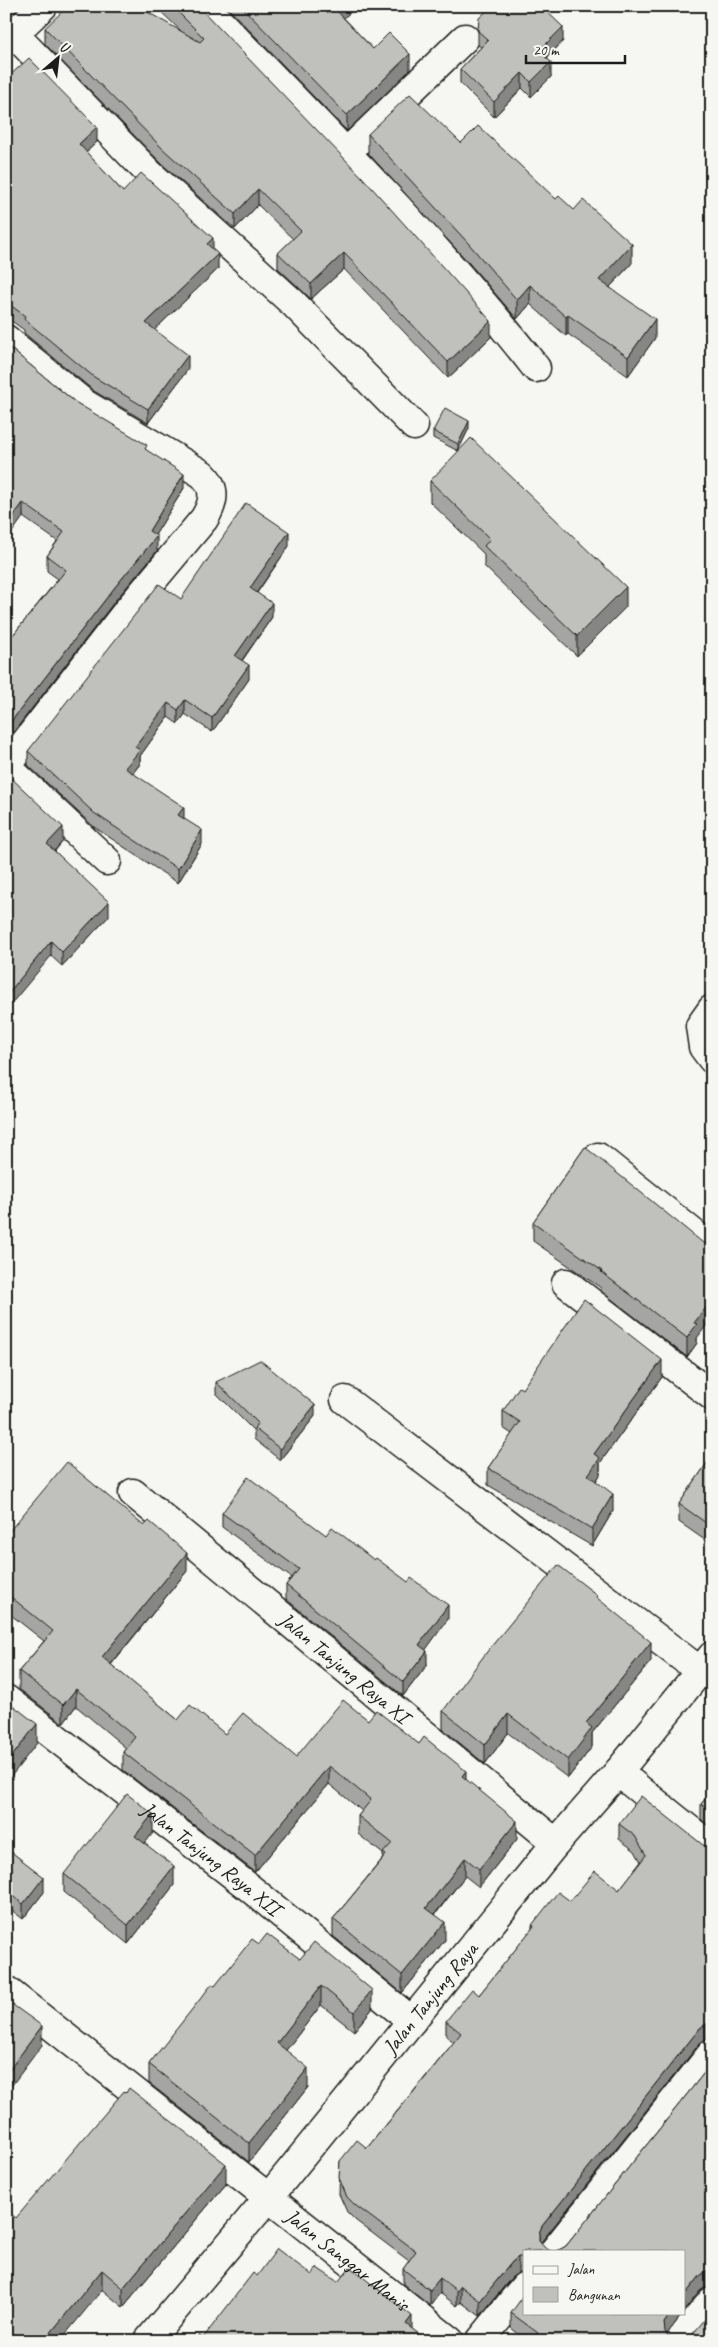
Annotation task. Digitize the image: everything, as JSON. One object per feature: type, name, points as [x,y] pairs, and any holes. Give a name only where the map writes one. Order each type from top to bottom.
[{"type":"street","points":[[43,6],[10,38],[151,175],[293,303],[414,426]]},
{"type":"street","points":[[204,6],[396,205],[490,311],[536,368]]},
{"type":"street","points":[[346,153],[465,38]]},
{"type":"street","points":[[6,339],[85,404],[202,474],[210,481],[213,493],[211,508],[204,519],[127,611],[7,766],[107,861]]},
{"type":"street","points":[[712,1009],[700,1026],[703,1047],[712,1059]]},
{"type":"street","points":[[598,1157],[712,1248]]},
{"type":"street","points":[[566,1283],[712,1396]]},
{"type":"street","points":[[345,1400],[706,1663]]},
{"type":"street","name":"Jalan Tanjung Raya XI","points":[[133,1493],[556,1843]]},
{"type":"street","name":"Jalan Tanjung Raya","points":[[148,2341],[269,2197],[556,1843],[618,1772],[706,1663]]},
{"type":"street","name":"Jalan Tanjung Raya XII","points":[[6,1699],[246,1885],[412,2021]]},
{"type":"street","points":[[618,1772],[712,1848]]},
{"type":"street","name":"Jalan Sanggar Manis","points":[[6,1990],[450,2341]]},
{"type":"street","points":[[555,2250],[712,2053]]},
{"type":"street","points":[[480,2341],[523,2288]]},
{"type":"street","points":[[679,2341],[709,2311]]},
{"type":"building","points":[[68,6],[137,6],[200,42],[204,38],[172,6],[198,6],[363,178],[491,321],[448,362],[344,253],[311,284],[278,253],[301,231],[258,189],[235,214],[162,148],[45,28]]},
{"type":"building","points":[[241,6],[339,6],[336,10],[373,49],[389,33],[410,54],[347,115]]},
{"type":"building","points":[[492,6],[541,6],[563,27],[539,51],[551,62],[531,82],[522,73],[494,102],[460,69],[488,40],[478,31],[479,18]]},
{"type":"building","points":[[29,58],[97,127],[79,144],[123,192],[141,173],[213,238],[207,244],[218,254],[146,323],[188,355],[148,409],[94,377],[24,319],[25,316],[6,302],[6,79]]},
{"type":"building","points":[[410,94],[461,143],[478,126],[556,199],[559,196],[574,210],[583,200],[632,244],[599,280],[655,319],[628,357],[568,315],[566,317],[530,285],[517,300],[469,244],[368,134]]},
{"type":"building","points":[[6,345],[75,402],[147,445],[145,449],[184,474],[149,531],[157,536],[6,728],[6,630],[13,635],[66,570],[47,556],[64,532],[23,503],[6,526]]},
{"type":"building","points":[[445,408],[469,421],[458,444],[433,431]]},
{"type":"building","points":[[471,438],[626,587],[577,636],[484,546],[490,539],[430,481]]},
{"type":"building","points":[[246,503],[289,532],[250,588],[272,603],[235,656],[249,665],[212,718],[185,700],[178,710],[168,703],[135,747],[140,750],[125,768],[184,807],[178,815],[202,830],[178,869],[94,813],[28,751],[159,584],[181,599]]},
{"type":"building","points":[[6,773],[63,827],[47,844],[109,902],[62,952],[51,941],[6,996]]},
{"type":"building","points":[[585,1147],[702,1242],[712,1245],[712,1300],[694,1323],[697,1324],[687,1338],[602,1271],[533,1222]]},
{"type":"building","points":[[584,1299],[662,1360],[594,1454],[600,1458],[588,1475],[613,1494],[592,1529],[488,1468],[520,1422],[503,1411],[519,1387],[522,1389]]},
{"type":"building","points":[[260,1360],[315,1405],[280,1449],[254,1428],[258,1423],[216,1382]]},
{"type":"building","points":[[712,1456],[712,1527],[679,1504]]},
{"type":"building","points":[[67,1462],[144,1526],[149,1521],[187,1553],[102,1657],[178,1720],[190,1705],[225,1734],[243,1713],[296,1757],[343,1700],[368,1720],[376,1710],[419,1744],[424,1737],[466,1771],[462,1776],[517,1821],[479,1869],[465,1858],[426,1908],[445,1922],[402,1975],[333,1919],[386,1855],[383,1853],[392,1843],[358,1816],[371,1800],[329,1766],[255,1855],[123,1752],[135,1737],[76,1689],[63,1705],[19,1671],[53,1631],[6,1593],[6,1535]]},
{"type":"building","points":[[248,1477],[326,1535],[332,1527],[374,1560],[376,1558],[408,1582],[411,1578],[448,1605],[419,1645],[427,1651],[403,1682],[286,1585],[299,1569],[222,1513]]},
{"type":"building","points":[[558,1565],[597,1595],[596,1597],[651,1642],[586,1723],[592,1728],[568,1760],[508,1714],[485,1745],[443,1711],[486,1653]]},
{"type":"building","points":[[6,1700],[37,1724],[6,1764]]},
{"type":"building","points":[[712,1791],[712,1814],[701,1804]]},
{"type":"building","points":[[127,1794],[153,1814],[135,1836],[174,1866],[128,1925],[64,1874]]},
{"type":"building","points":[[641,1796],[703,1845],[712,1848],[712,2023],[700,2028],[542,2226],[539,2233],[539,2241],[549,2250],[523,2250],[523,2257],[518,2257],[512,2262],[480,2301],[461,2286],[457,2291],[440,2278],[430,2290],[403,2269],[416,2251],[347,2197],[339,2178],[340,2161],[357,2140],[367,2148],[425,2078],[461,2033],[446,2021],[472,1989],[479,1995],[534,1926],[532,1925],[558,1892],[570,1901],[595,1871],[619,1890],[646,1855],[635,1836],[619,1824]]},
{"type":"building","points":[[6,1848],[44,1877],[23,1904],[6,1891]]},
{"type":"building","points":[[267,1934],[300,1959],[314,1942],[372,1990],[354,2012],[321,1986],[277,2043],[308,2068],[249,2143],[149,2064],[212,1984],[215,1986],[252,1939],[259,1944]]},
{"type":"building","points":[[6,2000],[42,2026],[6,2074]]},
{"type":"building","points":[[712,2063],[712,2271],[706,2271],[700,2276],[686,2294],[686,2250],[559,2250],[566,2246]]},
{"type":"building","points":[[129,2088],[226,2164],[123,2288],[102,2270],[44,2341],[6,2341],[6,2210],[16,2218],[124,2091],[126,2093]]},
{"type":"building","points":[[277,2249],[312,2275],[317,2268],[338,2282],[350,2267],[412,2316],[406,2324],[428,2341],[195,2341],[199,2335],[203,2338],[253,2273],[257,2276]]},
{"type":"building","points":[[523,2296],[523,2314],[670,2314],[664,2323],[665,2332],[669,2338],[676,2341],[533,2341],[538,2333],[511,2313]]},
{"type":"building","points":[[712,2311],[712,2341],[684,2341],[691,2336]]}]
